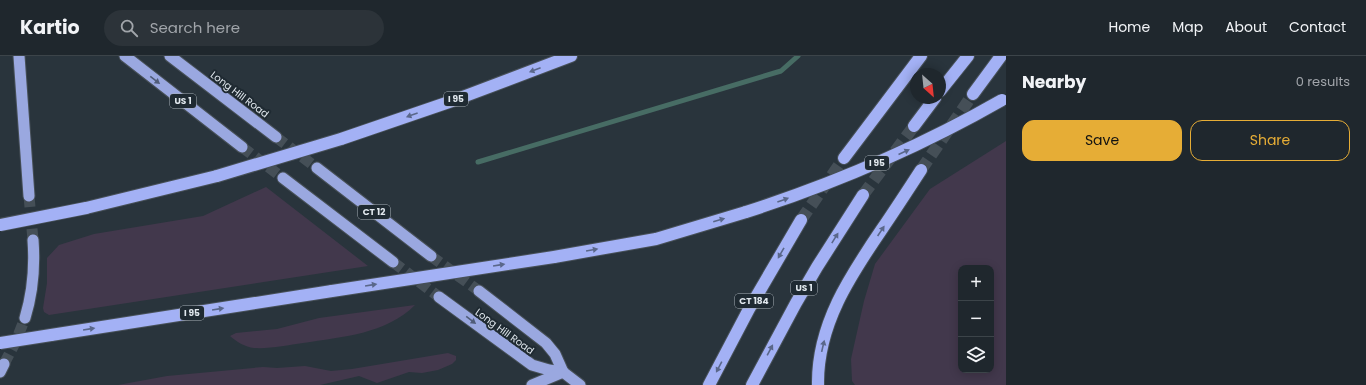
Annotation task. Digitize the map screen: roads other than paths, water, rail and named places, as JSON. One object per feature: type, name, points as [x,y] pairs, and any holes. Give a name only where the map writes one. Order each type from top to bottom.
[{"type":"highway","points":[[20,56],[29,196]]},
{"type":"highway","name":"US 1","points":[[124,56],[242,147]]},
{"type":"highway","name":"Long Hill Road","points":[[170,56],[276,137]]},
{"type":"highway","name":"I 95","points":[[0,225],[86,208],[217,176],[341,139],[460,98],[571,56]]},
{"type":"highway","points":[[844,158],[921,56]]},
{"type":"highway","points":[[946,84],[968,56]]},
{"type":"highway","points":[[973,94],[1001,56]]},
{"type":"highway","name":"I 95","points":[[0,343],[554,257],[656,239],[746,212],[829,183],[886,160],[928,140],[1004,99]]},
{"type":"highway","points":[[914,126],[930,104]]},
{"type":"highway","name":"CT 12","points":[[317,168],[431,256]]},
{"type":"highway","points":[[818,385],[820,356],[838,299],[853,272],[921,170]]},
{"type":"highway","points":[[283,178],[393,262]]},
{"type":"highway","name":"US 1","points":[[752,385],[821,260],[863,195]]},
{"type":"highway","name":"CT 184","points":[[709,385],[749,309],[801,220]]},
{"type":"highway","points":[[25,318],[33,279],[33,240]]},
{"type":"highway","name":"Long Hill Road","points":[[479,291],[546,343],[555,354],[563,372]]},
{"type":"highway","name":"Long Hill Road","points":[[439,297],[532,365],[544,369],[563,372]]},
{"type":"highway","points":[[532,385],[563,372],[580,385]]},
{"type":"waterway","points":[[478,162],[781,71],[798,56]]},
{"type":"tunnel","points":[[921,170],[973,94]]},
{"type":"tunnel","points":[[863,195],[914,126]]},
{"type":"tunnel","points":[[276,137],[317,168]]},
{"type":"tunnel","points":[[242,147],[283,178]]},
{"type":"tunnel","points":[[801,220],[844,158]]},
{"type":"tunnel","points":[[29,196],[33,240]]},
{"type":"tunnel","points":[[431,256],[479,291]]},
{"type":"tunnel","points":[[393,262],[439,297]]},
{"type":"tunnel","points":[[4,364],[16,341],[25,318]]}]
